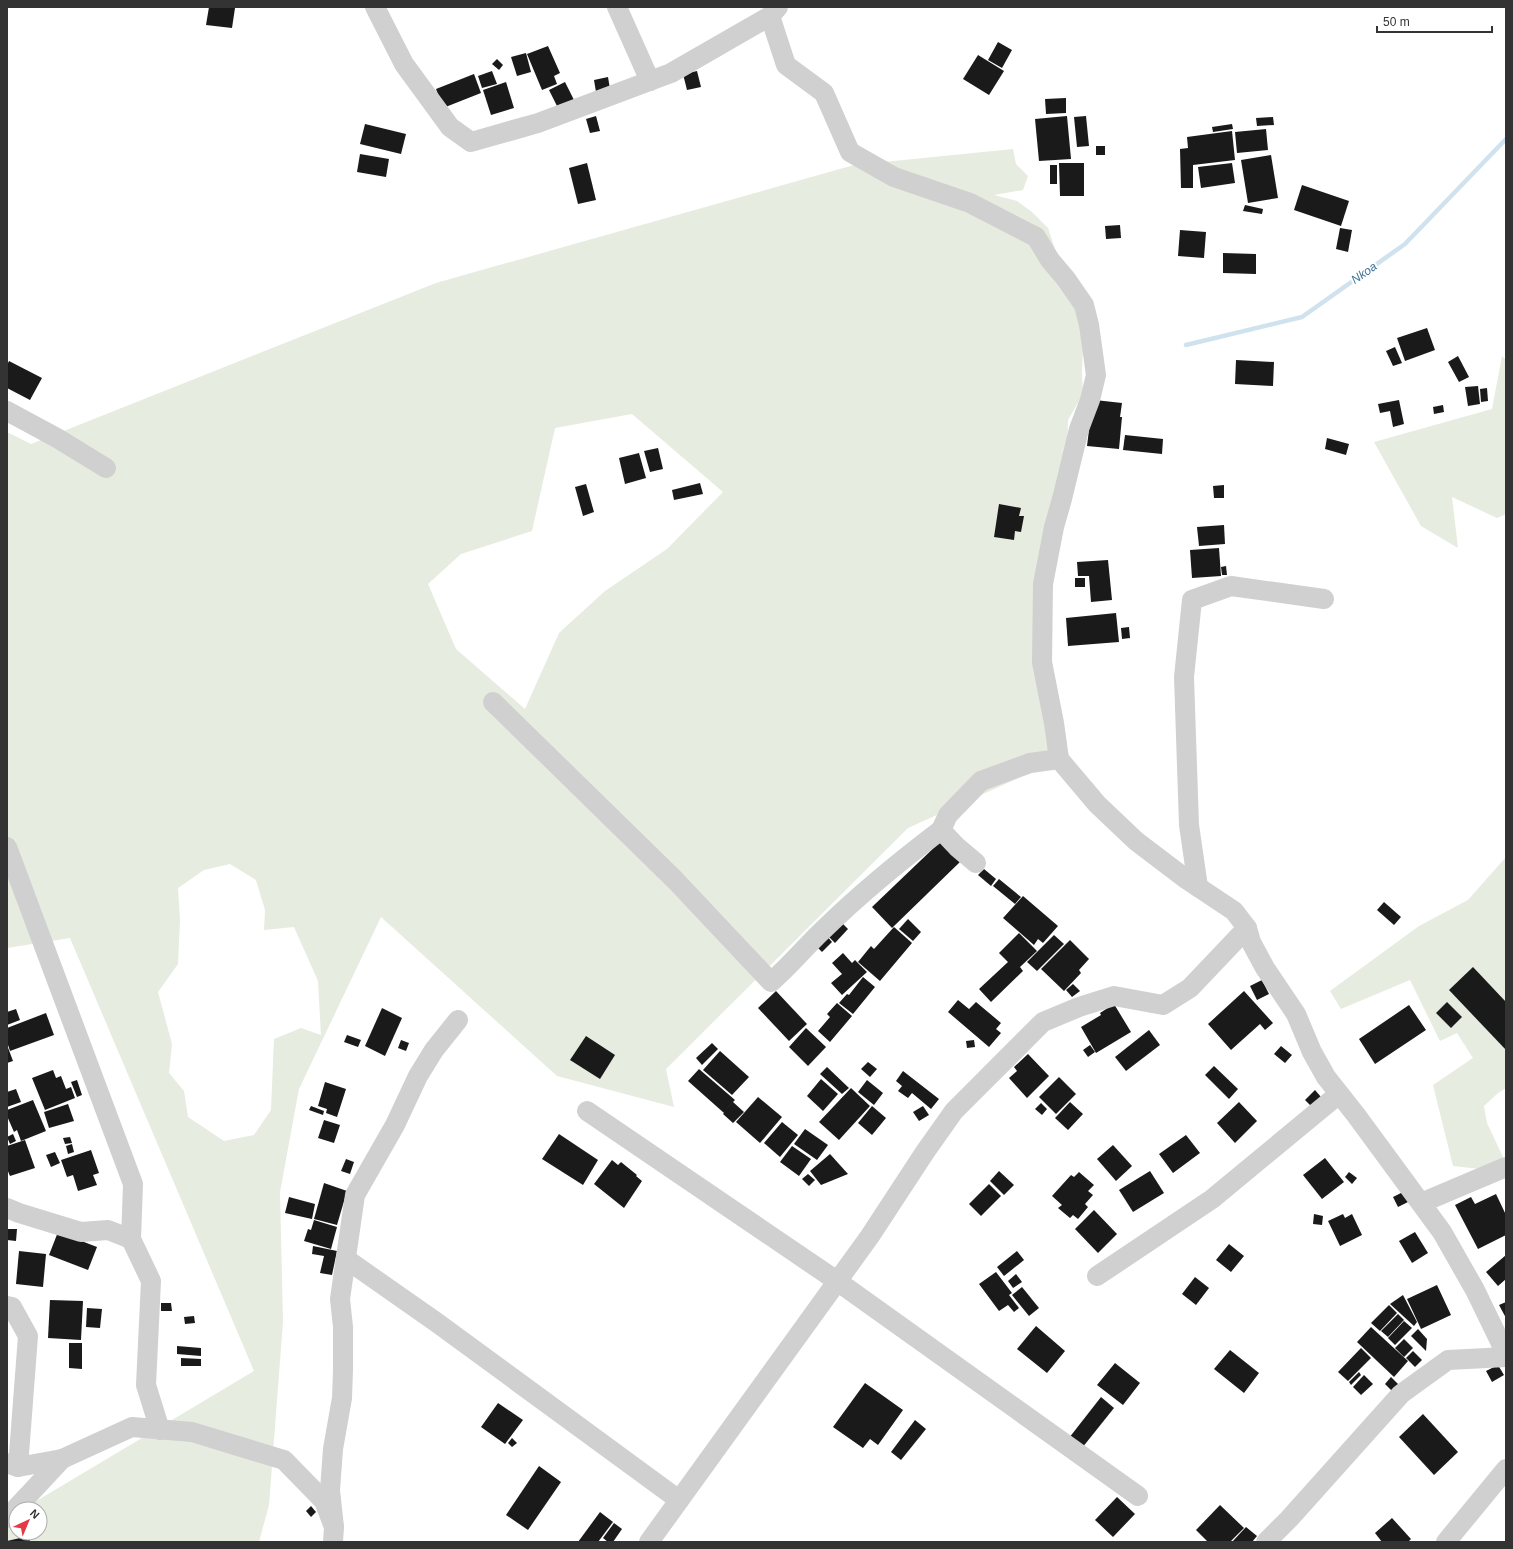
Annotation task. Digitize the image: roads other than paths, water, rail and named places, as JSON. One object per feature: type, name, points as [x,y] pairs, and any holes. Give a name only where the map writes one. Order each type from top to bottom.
[{"type":"street","points":[[375,7],[404,64],[450,127],[471,142],[538,123],[671,73],[774,12],[786,65],[824,93],[850,152],[894,177],[970,203],[1036,237],[1050,260],[1066,279],[1084,305],[1090,325],[1096,374],[1090,400],[1079,429],[1054,527],[1043,584],[1042,662],[1054,723],[1059,759],[1097,804],[1136,841],[1198,887],[1234,911],[1247,928],[1251,942],[1265,968],[1296,1014],[1312,1052],[1326,1077],[1442,1232],[1475,1290],[1506,1354]]},
{"type":"street","points":[[617,7],[650,81]]},
{"type":"street","points":[[7,411],[57,438],[106,468]]},
{"type":"street","points":[[1198,887],[1189,825],[1184,677],[1192,600],[1232,586],[1324,599]]},
{"type":"street","points":[[493,702],[675,880],[771,982],[788,967],[838,915],[893,867],[941,830],[948,815],[981,781],[1030,763],[1059,759]]},
{"type":"street","points":[[941,830],[957,847],[976,863]]},
{"type":"street","points":[[7,847],[133,1184],[131,1239],[151,1280],[146,1385],[160,1430]]},
{"type":"street","points":[[650,1542],[870,1236],[925,1152],[954,1111],[1042,1022],[1079,1007],[1114,996],[1163,1005],[1190,988],[1247,928]]},
{"type":"street","points":[[333,1534],[330,1490],[333,1449],[342,1398],[343,1370],[343,1327],[340,1299],[355,1195],[395,1125],[418,1076],[434,1050],[458,1020]]},
{"type":"street","points":[[1097,1276],[1212,1199],[1339,1094]]},
{"type":"street","points":[[587,1111],[837,1281],[1138,1496]]},
{"type":"street","points":[[1421,1203],[1506,1167]]},
{"type":"street","points":[[7,1208],[19,1214],[81,1232],[108,1230],[131,1239]]},
{"type":"street","points":[[346,1259],[436,1322],[679,1500]]},
{"type":"street","points":[[7,1306],[12,1307],[28,1336],[13,1465],[62,1459],[132,1427],[192,1432],[284,1460],[324,1501],[333,1534]]},
{"type":"street","points":[[1266,1542],[1289,1519],[1400,1394],[1448,1360],[1506,1357]]},
{"type":"street","points":[[7,1518],[62,1459]]},
{"type":"street","points":[[1446,1542],[1506,1469]]},
{"type":"waterway","name":"Nkoa","points":[[1186,345],[1302,317],[1405,244],[1506,139]]}]
